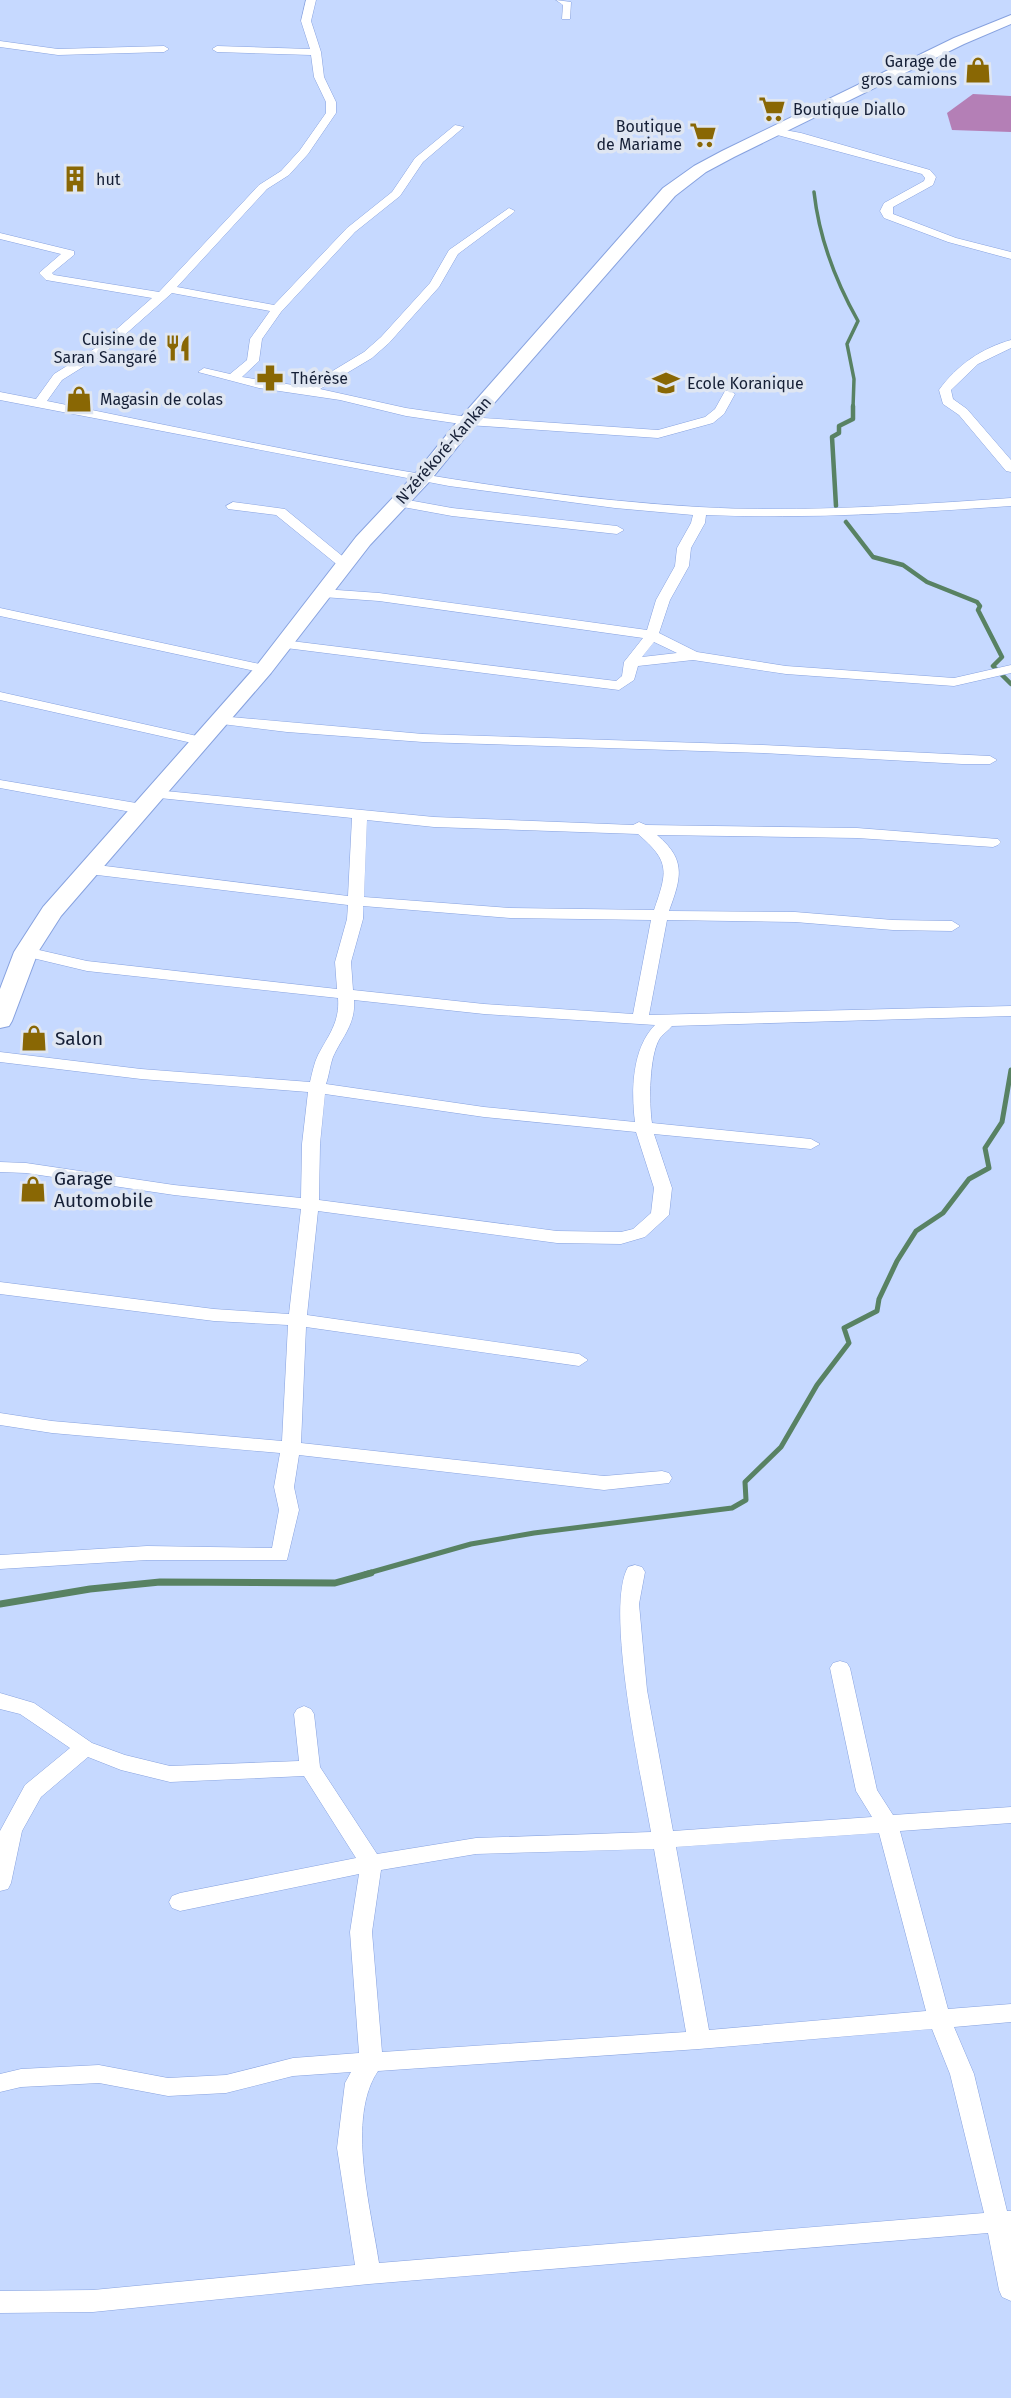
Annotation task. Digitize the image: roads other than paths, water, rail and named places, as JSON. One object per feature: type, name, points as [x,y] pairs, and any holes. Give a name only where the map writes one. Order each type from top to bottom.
[{"type":"highway","name":"N'zérékoré-Kankan","points":[[0,1021],[26,952],[51,912],[264,669],[397,502],[422,478],[468,421],[669,192],[700,169],[774,131],[959,41],[1011,19]]},
{"type":"street","points":[[39,403],[58,377],[98,352],[165,292],[236,219],[247,204],[297,159],[331,113],[331,102],[319,77],[316,52],[306,21],[311,0]]},
{"type":"street","points":[[561,0],[568,5],[566,17]]},
{"type":"street","points":[[0,44],[58,52],[164,49]]},
{"type":"street","points":[[216,49],[316,52]]},
{"type":"street","points":[[233,378],[253,361],[256,339],[277,309],[351,230],[396,194],[419,160],[459,127]]},
{"type":"street","points":[[774,131],[797,135],[926,172],[931,177],[929,183],[888,205],[888,216],[952,240],[1011,256]]},
{"type":"street","points":[[307,392],[368,355],[385,341],[435,285],[453,252],[509,211]]},
{"type":"street","points":[[0,236],[70,253],[45,273],[50,278],[277,309]]},
{"type":"street","points":[[1011,344],[984,356],[955,374],[945,390],[947,401],[963,412],[1011,468]]},
{"type":"street","points":[[204,372],[340,396],[406,412],[468,421],[657,434],[709,420],[720,411],[729,394]]},
{"type":"street","points":[[0,396],[422,478],[633,505],[701,511],[851,513],[1011,502]]},
{"type":"street","points":[[397,502],[500,519],[571,523],[617,530]]},
{"type":"street","points":[[233,506],[280,512],[345,564]]},
{"type":"street","points":[[283,644],[619,686],[629,677],[631,662],[652,635],[664,596],[682,566],[684,548],[698,523],[701,511]]},
{"type":"street","points":[[323,593],[379,597],[652,635],[693,656]]},
{"type":"street","points":[[0,612],[264,669]]},
{"type":"street","points":[[631,662],[693,656],[786,670],[954,682],[1011,669]]},
{"type":"street","points":[[0,696],[201,741]]},
{"type":"street","points":[[219,720],[311,732],[383,736],[604,746],[765,749],[990,760]]},
{"type":"street","points":[[0,784],[142,809]]},
{"type":"street","points":[[155,794],[434,821],[639,827],[709,832],[857,833],[993,842]]},
{"type":"street","points":[[0,1562],[147,1553],[280,1555],[289,1510],[284,1487],[291,1448],[297,1320],[310,1206],[310,1144],[317,1087],[325,1057],[339,1036],[347,1011],[348,995],[343,962],[356,901],[360,813]]},
{"type":"street","points":[[639,827],[665,849],[673,878],[660,914],[640,1018]]},
{"type":"street","points":[[89,869],[314,898],[510,913],[796,917],[893,925],[952,926]]},
{"type":"street","points":[[26,952],[86,966],[348,995],[484,1009],[668,1021],[1011,1011]]},
{"type":"street","points":[[0,1167],[26,1168],[68,1176],[360,1210],[557,1237],[621,1238],[639,1233],[660,1215],[663,1188],[644,1129],[640,1105],[647,1050],[653,1036],[668,1021]]},
{"type":"street","points":[[0,1057],[128,1072],[317,1087],[484,1112],[811,1144]]},
{"type":"street","points":[[0,1288],[214,1315],[297,1320],[579,1360]]},
{"type":"street","points":[[0,1419],[52,1427],[291,1448],[604,1483],[662,1478]]},
{"type":"street","points":[[635,1572],[629,1604],[637,1690],[699,2040]]},
{"type":"street","points":[[840,1668],[867,1791],[888,1825],[939,2019],[962,2074],[1004,2222],[1011,2290]]},
{"type":"street","points":[[0,1701],[27,1708],[85,1748],[121,1762],[170,1774],[310,1768]]},
{"type":"street","points":[[304,1714],[310,1768],[371,1863],[361,1932],[371,2062],[357,2083],[349,2148],[369,2274]]},
{"type":"street","points":[[0,1883],[11,1830],[33,1791],[85,1748]]},
{"type":"street","points":[[180,1902],[371,1863],[476,1846],[664,1839],[1011,1815]]},
{"type":"street","points":[[0,2082],[21,2078],[99,2074],[168,2087],[226,2084],[293,2067],[699,2040],[1011,2013]]},
{"type":"street","points":[[0,2302],[93,2301],[369,2274],[1004,2222]]},
{"type":"waterway","points":[[814,192],[830,259],[858,321],[847,344],[854,379],[853,408]]},
{"type":"waterway","points":[[836,506],[832,437],[839,433],[839,426],[853,419],[853,408]]},
{"type":"waterway","points":[[846,522],[873,557],[903,565],[927,582],[977,602],[980,606],[978,610],[1002,657],[993,666],[1011,684]]},
{"type":"waterway","points":[[365,1574],[471,1544],[534,1533],[732,1508],[746,1500],[745,1482],[781,1447],[817,1385],[849,1343],[844,1328],[877,1311],[879,1299],[897,1261],[916,1231],[943,1213],[969,1179],[989,1168],[985,1148],[1002,1122],[1011,1070]]},
{"type":"waterway","points":[[0,1604],[90,1589],[160,1582],[335,1583],[371,1573]]},
{"type":"place","name":"Garage de gros camions","points":[[978,70]]},
{"type":"place","name":"Boutique Diallo","points":[[772,109]]},
{"type":"place","name":"Boutique de Mariame","points":[[703,135]]},
{"type":"place","name":"hut","points":[[75,179]]},
{"type":"place","name":"Cuisine de Saran Sangaré","points":[[178,348]]},
{"type":"place","name":"Thérèse","points":[[270,378]]},
{"type":"place","name":"Ecole Koranique","points":[[666,383]]},
{"type":"place","name":"Magasin de colas","points":[[79,399]]},
{"type":"place","name":"Salon","points":[[34,1038]]},
{"type":"place","name":"Garage Automobile","points":[[33,1189]]}]
